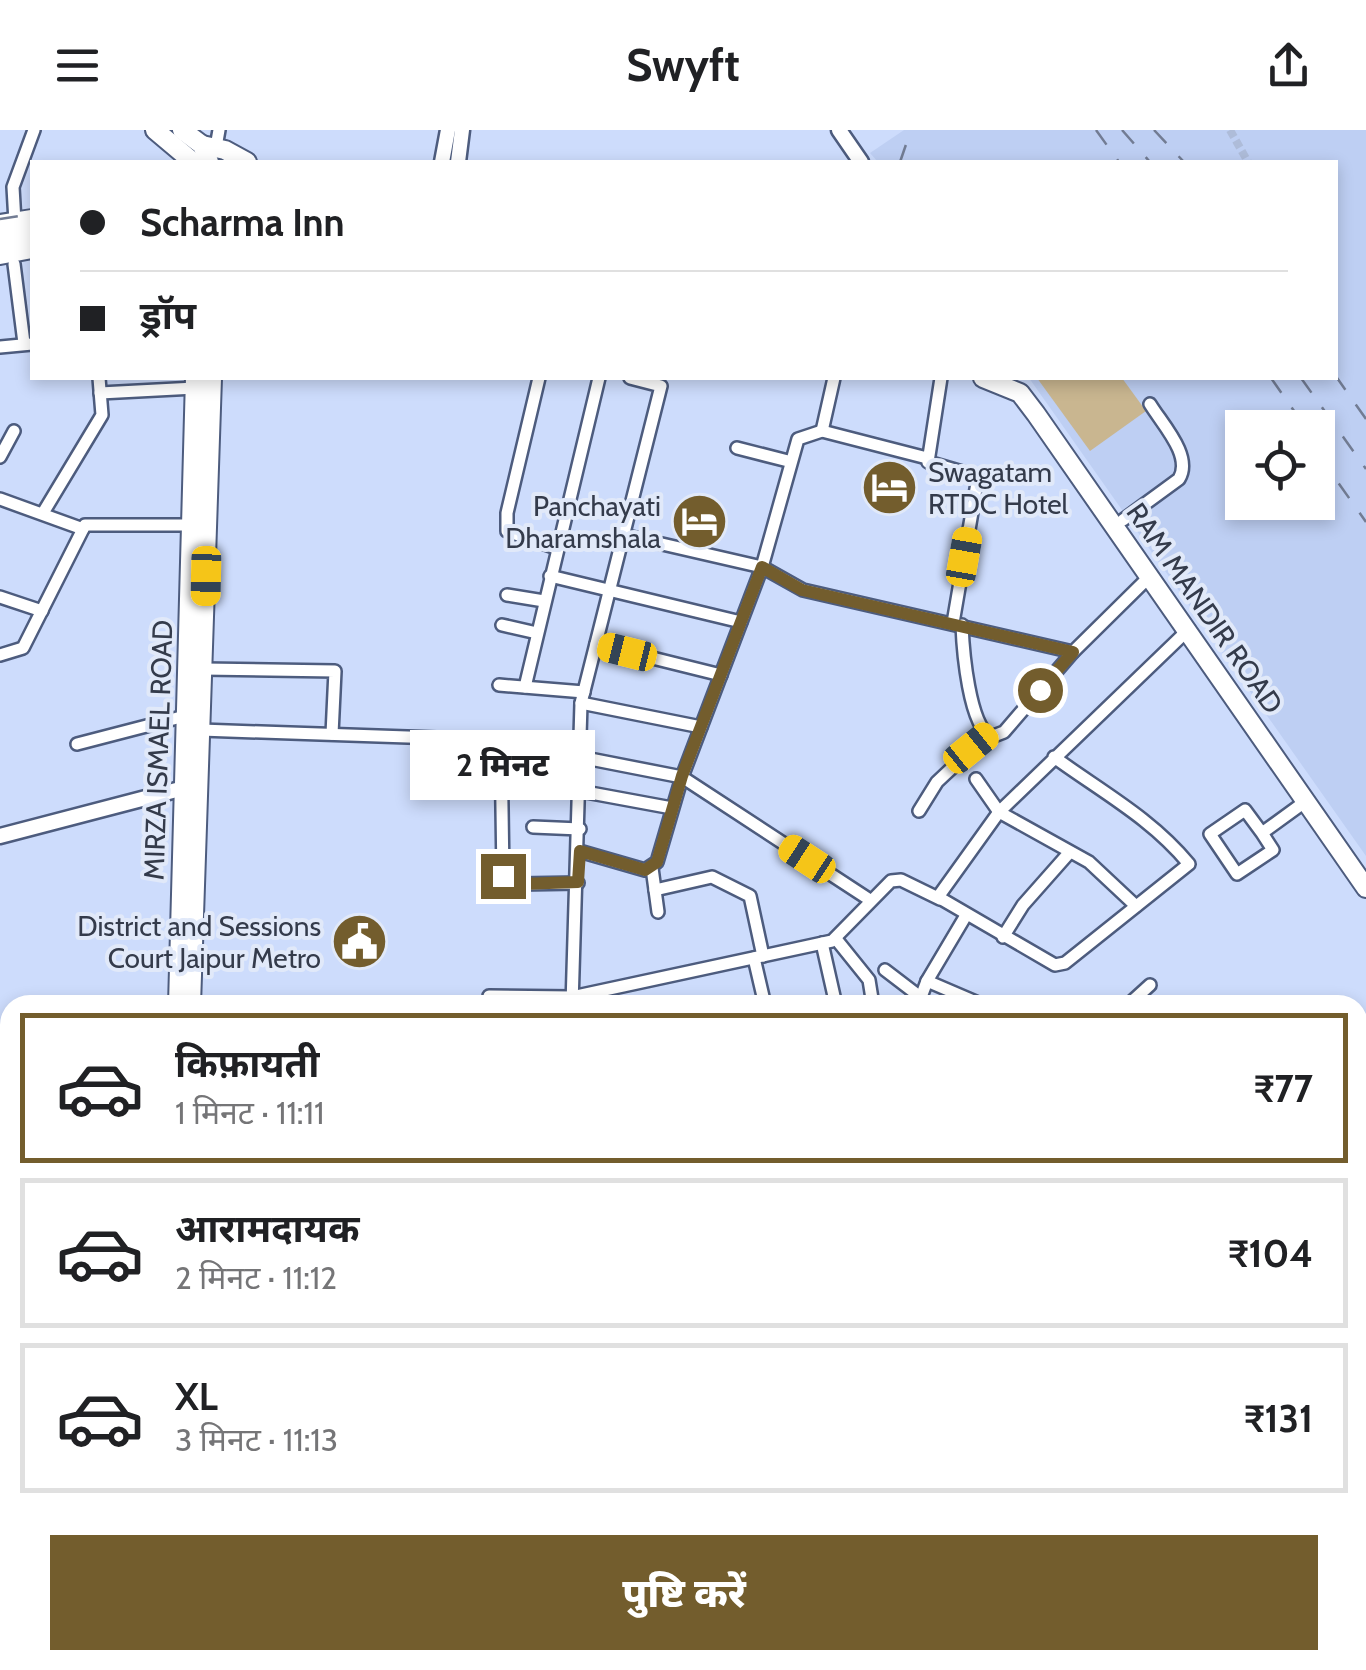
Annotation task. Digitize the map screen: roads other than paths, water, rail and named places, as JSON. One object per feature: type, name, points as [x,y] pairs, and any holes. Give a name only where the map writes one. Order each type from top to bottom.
[{"type":"main road","points":[[155,130],[240,160]]},
{"type":"main road","points":[[182,130],[208,150]]},
{"type":"main road","points":[[0,238],[30,234]]},
{"type":"main road","points":[[192,995],[212,380]]},
{"type":"main road","name":"RAM MANDIR ROAD","points":[[988,380],[1020,393],[1190,629],[1366,888]]},
{"type":"main road","name":"RAM MANDIR ROAD","points":[[1017,380],[1209,642],[1366,874]]},
{"type":"main road","name":"MIRZA ISMAEL ROAD","points":[[178,995],[195,383]]},
{"type":"street","points":[[16,222],[13,187],[34,130]]},
{"type":"street","points":[[458,160],[462,130]]},
{"type":"street","points":[[839,130],[860,160]]},
{"type":"street","points":[[0,347],[28,343],[12,262]]},
{"type":"street","points":[[44,513],[102,415],[99,380]]},
{"type":"street","points":[[539,380],[507,513],[507,531],[556,548]]},
{"type":"street","points":[[524,687],[598,380]]},
{"type":"street","points":[[572,995],[582,698],[661,386],[638,380]]},
{"type":"street","points":[[822,431],[834,380]]},
{"type":"street","points":[[927,458],[941,380]]},
{"type":"street","points":[[100,393],[195,383]]},
{"type":"street","points":[[1122,520],[1178,479],[1184,469],[1182,456],[1150,404]]},
{"type":"street","points":[[0,457],[14,431]]},
{"type":"street","points":[[658,912],[652,868],[682,776],[762,567],[788,461],[803,434],[822,431],[927,458],[933,465],[969,474],[977,483],[957,624],[980,727],[987,735],[1000,736],[1073,652],[1150,576]]},
{"type":"street","points":[[737,448],[788,461]]},
{"type":"street","points":[[0,499],[83,528]]},
{"type":"street","points":[[0,655],[23,648],[85,524],[191,525]]},
{"type":"street","points":[[624,535],[762,567],[802,590],[1073,652]]},
{"type":"street","points":[[550,576],[741,622]]},
{"type":"street","points":[[507,595],[544,600]]},
{"type":"street","points":[[0,598],[42,611]]},
{"type":"street","points":[[502,625],[537,633]]},
{"type":"street","points":[[940,899],[967,850],[999,812],[1190,629]]},
{"type":"street","points":[[596,644],[721,675]]},
{"type":"street","points":[[203,669],[334,670],[332,734]]},
{"type":"street","points":[[499,685],[582,698],[701,727]]},
{"type":"street","points":[[76,744],[185,716]]},
{"type":"street","points":[[201,730],[501,741],[581,750],[682,776],[870,900]]},
{"type":"street","points":[[919,811],[938,782],[987,735]]},
{"type":"street","points":[[501,741],[503,876],[520,884],[578,882]]},
{"type":"street","points":[[598,995],[836,939],[885,884],[900,880],[1055,964],[1064,963],[1189,864],[1167,837],[1126,804],[1054,757]]},
{"type":"street","points":[[976,779],[999,812],[1113,881],[1136,906]]},
{"type":"street","points":[[0,836],[184,788]]},
{"type":"street","points":[[544,790],[580,790],[672,808]]},
{"type":"street","points":[[1262,833],[1306,801]]},
{"type":"street","points":[[1245,810],[1262,833],[1273,850],[1237,874],[1210,834],[1245,810]]},
{"type":"street","points":[[533,826],[580,829]]},
{"type":"street","points":[[580,851],[617,865],[652,868]]},
{"type":"street","points":[[1003,937],[1023,905],[1070,853]]},
{"type":"street","points":[[655,890],[712,877],[750,896],[764,995]]},
{"type":"street","points":[[921,995],[966,916]]},
{"type":"street","points":[[836,939],[869,980],[871,995]]},
{"type":"street","points":[[822,943],[834,995]]},
{"type":"street","points":[[885,970],[913,995]]},
{"type":"street","points":[[927,980],[961,995]]},
{"type":"street","points":[[1139,995],[1150,985]]},
{"type":"tunnel","points":[[1230,130],[1247,160]]},
{"type":"railway","points":[[901,160],[911,130]]},
{"type":"railway","points":[[1096,130],[1118,160]]},
{"type":"railway","points":[[1122,130],[1148,160]]},
{"type":"railway","points":[[1154,130],[1182,160]]},
{"type":"railway","points":[[0,219],[30,214]]},
{"type":"railway","points":[[1338,379],[1366,419]]},
{"type":"railway","points":[[1272,380],[1293,410]]},
{"type":"railway","points":[[1302,380],[1366,469]]},
{"type":"railway","points":[[1335,478],[1366,522]]},
{"type":"place","name":"Swagatam RTDC Hotel","points":[[889,488]]},
{"type":"place","name":"Panchayati Dharamshala","points":[[700,522]]},
{"type":"place","name":"District and Sessions Court Jaipur Metro","points":[[360,942]]}]
